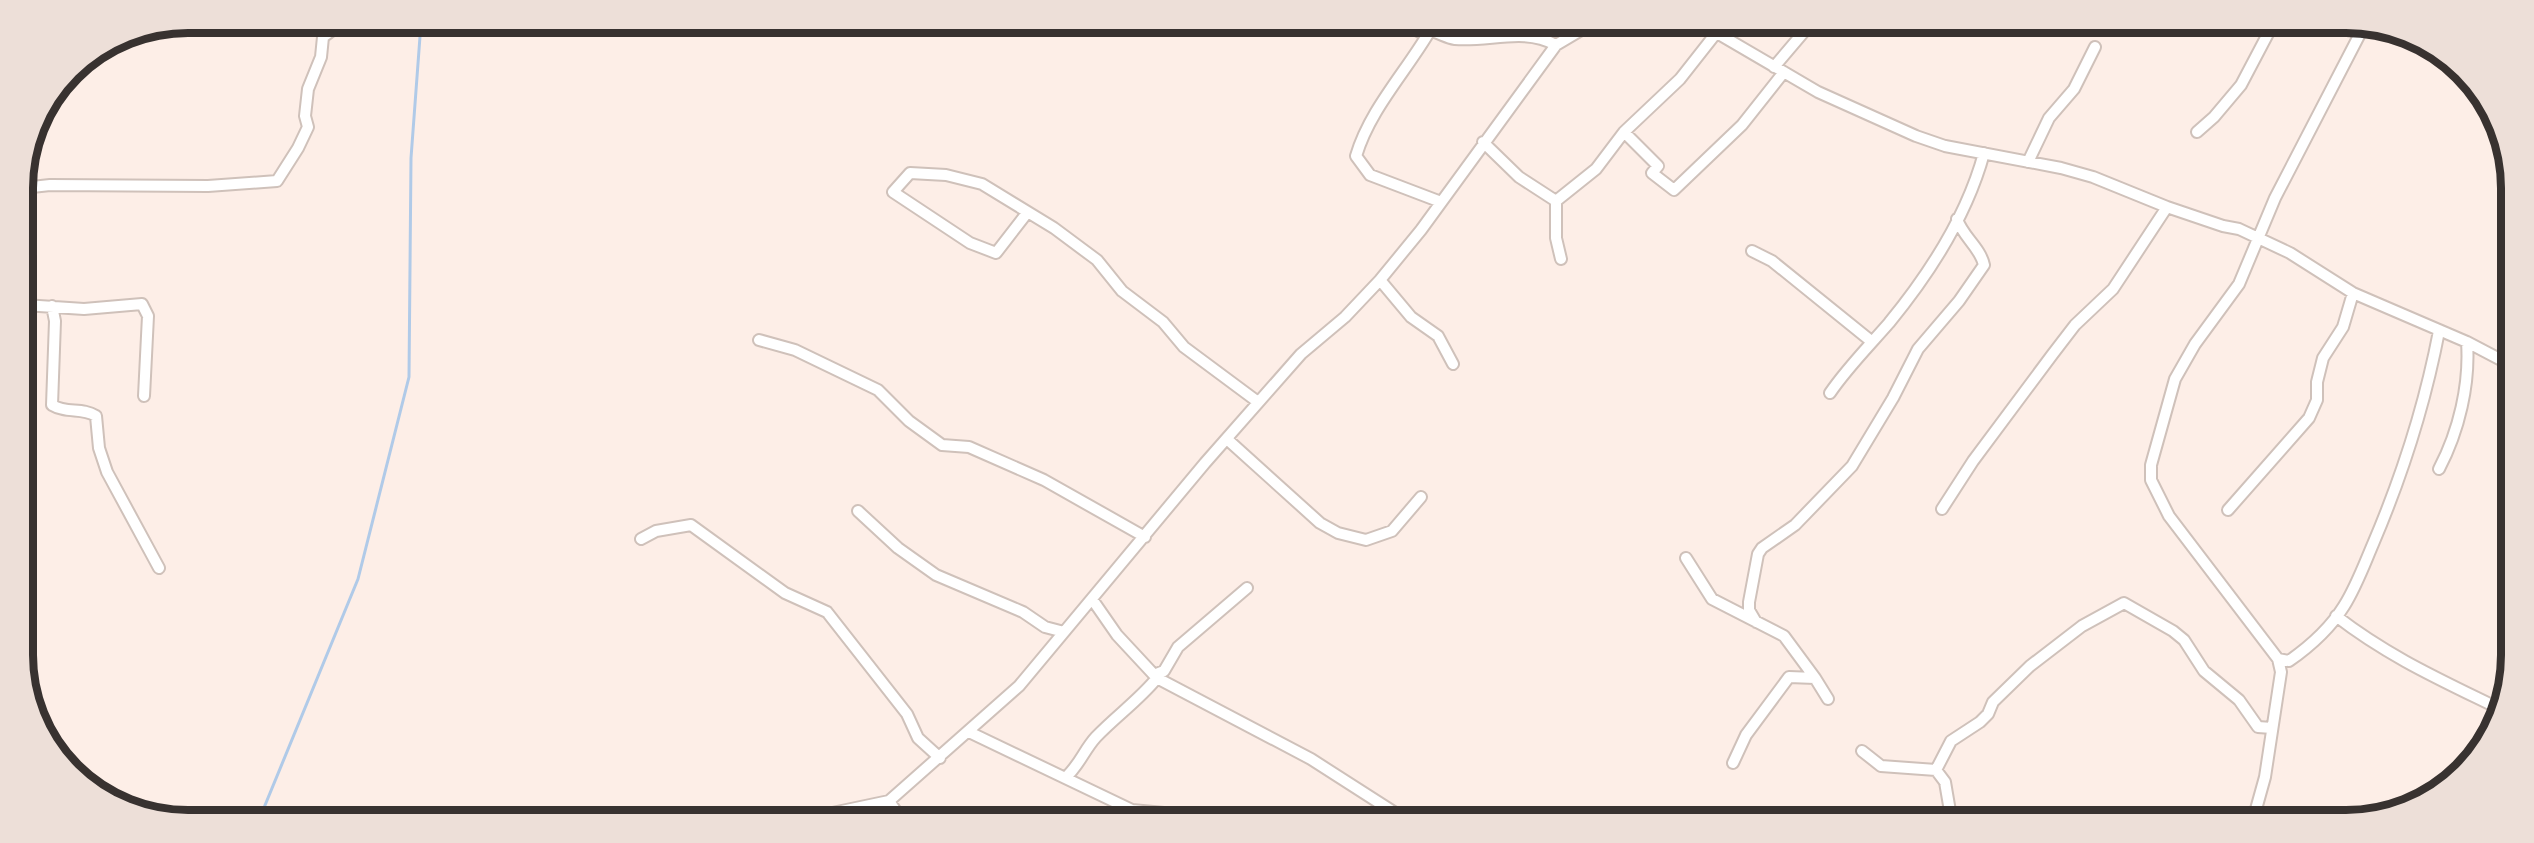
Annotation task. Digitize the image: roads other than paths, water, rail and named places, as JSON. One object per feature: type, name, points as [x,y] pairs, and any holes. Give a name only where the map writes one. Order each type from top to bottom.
[{"type":"street","points":[[33,187],[50,185],[208,186],[277,181],[308,127],[305,116],[308,89],[321,57],[323,37],[328,33]]},
{"type":"street","points":[[1426,33],[1363,132],[1356,156],[1370,175],[1441,202]]},
{"type":"street","points":[[1440,33],[1453,39],[1494,39],[1515,34],[1545,39],[1556,45]]},
{"type":"street","points":[[1541,33],[1545,39]]},
{"type":"street","points":[[846,810],[888,801],[1020,686],[1258,402],[1301,354],[1345,317],[1380,280],[1441,202],[1556,45],[1576,33]]},
{"type":"street","points":[[1556,201],[1596,169],[1624,132],[1680,79],[1716,33]]},
{"type":"street","points":[[1719,33],[1818,92],[1916,136],[1945,146],[2093,177],[2167,207],[2239,229],[2290,253],[2353,293],[2467,342],[2501,360]]},
{"type":"street","points":[[1624,132],[1658,166],[1652,173],[1674,190],[1742,125],[1804,33]]},
{"type":"street","points":[[2197,132],[2214,117],[2241,85],[2268,33]]},
{"type":"street","points":[[2256,810],[2265,777],[2282,672],[2278,659],[2169,516],[2151,480],[2153,456],[2175,379],[2199,338],[2239,284],[2275,198],[2360,34]]},
{"type":"street","points":[[2028,162],[2049,118],[2074,89],[2095,47]]},
{"type":"street","points":[[1483,142],[1519,177],[1556,201]]},
{"type":"street","points":[[1830,393],[1930,270],[1953,231],[1979,171],[1984,153]]},
{"type":"street","points":[[1027,213],[996,253],[970,243],[893,192],[910,173],[946,175],[982,184],[1054,228],[1097,260],[1122,291],[1163,322],[1184,347],[1258,402]]},
{"type":"street","points":[[1556,201],[1556,238],[1561,259]]},
{"type":"street","points":[[1942,508],[1973,461],[2063,340],[2113,289],[2167,207]]},
{"type":"street","points":[[1756,622],[1749,610],[1749,602],[1758,554],[1762,548],[1795,525],[1852,466],[1893,398],[1918,349],[1959,301],[1984,265],[1982,255],[1960,228],[1957,219]]},
{"type":"street","points":[[1752,251],[1772,261],[1871,341]]},
{"type":"street","points":[[1380,280],[1411,317],[1437,336],[1452,364]]},
{"type":"street","points":[[2228,510],[2309,418],[2317,400],[2317,382],[2323,358],[2343,327],[2353,293]]},
{"type":"street","points":[[33,305],[84,309],[142,304],[148,316],[144,396]]},
{"type":"street","points":[[52,306],[55,321],[52,405],[70,411],[88,411],[96,416],[99,448],[107,472],[159,568]]},
{"type":"street","points":[[2278,659],[2289,661],[2296,656],[2336,616],[2343,608],[2360,576],[2391,498],[2426,398],[2439,331]]},
{"type":"street","points":[[759,340],[795,350],[878,390],[909,421],[942,445],[969,447],[1044,480],[1145,537]]},
{"type":"street","points":[[2439,469],[2463,399],[2469,369],[2467,342]]},
{"type":"street","points":[[1228,440],[1320,523],[1338,533],[1366,540],[1392,531],[1421,497]]},
{"type":"street","points":[[858,511],[898,548],[936,575],[1023,612],[1046,627],[1064,632]]},
{"type":"street","points":[[641,539],[656,531],[691,525],[785,592],[828,612],[907,714],[918,738],[940,758]]},
{"type":"street","points":[[1686,558],[1712,599],[1784,636],[1828,699]]},
{"type":"street","points":[[1065,778],[1081,761],[1094,739],[1132,706],[1155,676],[1164,671],[1178,647],[1246,588]]},
{"type":"street","points":[[1092,599],[1117,635],[1155,676],[1311,759],[1391,810]]},
{"type":"street","points":[[1936,770],[1951,741],[1980,722],[2002,691],[2030,666],[2082,626],[2124,603],[2173,631],[2184,640],[2204,671],[2243,704],[2258,727],[2272,728]]},
{"type":"street","points":[[2336,616],[2367,639],[2422,672],[2492,706]]},
{"type":"street","points":[[1733,763],[1746,735],[1789,677],[1815,678]]},
{"type":"street","points":[[969,732],[1132,810]]},
{"type":"street","points":[[1862,751],[1881,766],[1936,770],[1945,782],[1949,810]]},
{"type":"street","points":[[888,801],[895,810]]},
{"type":"waterway","points":[[263,810],[358,579],[409,377],[411,158],[420,33]]}]
